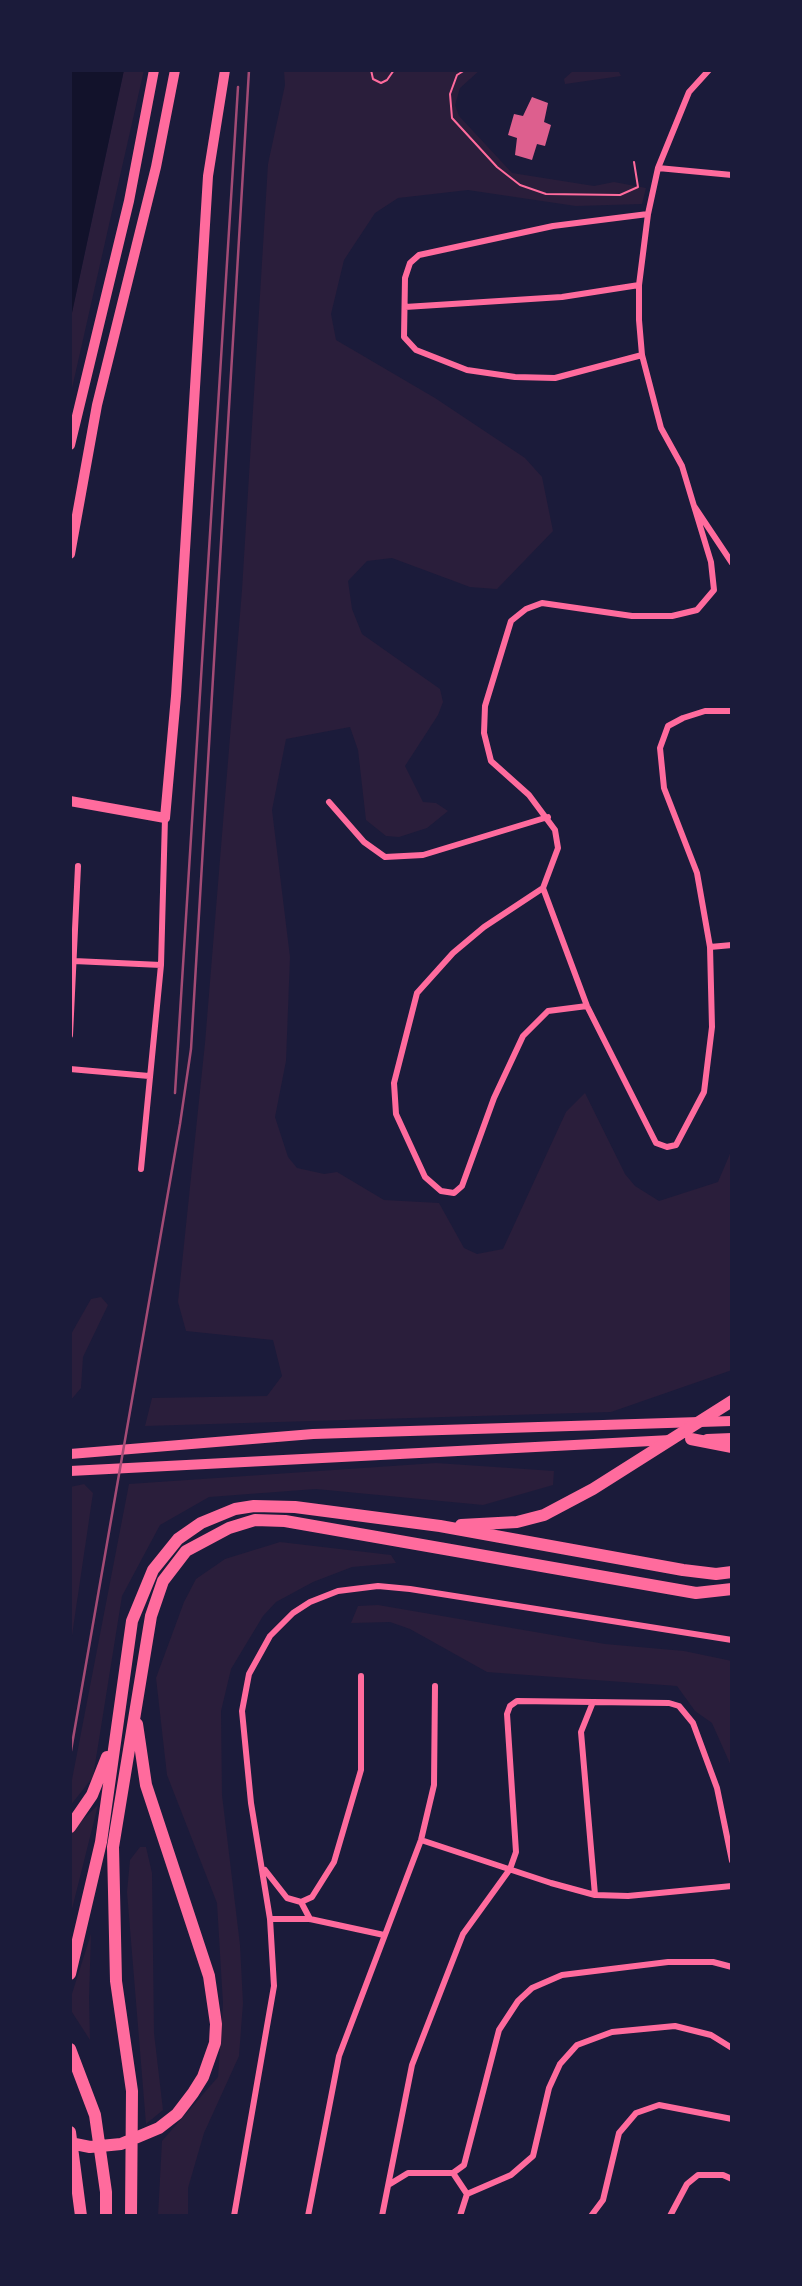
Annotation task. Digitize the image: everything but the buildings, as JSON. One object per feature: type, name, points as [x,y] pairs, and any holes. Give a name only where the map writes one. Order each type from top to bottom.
[{"type":"highway","points":[[440,1527],[517,1522],[544,1515],[593,1489],[732,1401]]},
{"type":"highway","points":[[691,1439],[732,1447]]},
{"type":"highway","points":[[70,1974],[101,1842],[132,1621],[145,1584],[178,1539],[217,1514],[254,1506],[295,1507],[440,1527],[683,1570],[716,1574],[732,1572]]},
{"type":"highway","points":[[131,2216],[132,2091],[117,1981],[112,1892],[118,1806],[158,1592],[170,1570],[186,1551],[206,1537],[255,1520],[285,1521],[696,1593],[732,1589]]},
{"type":"highway","points":[[70,2144],[90,2147],[121,2144],[159,2128],[177,2114],[198,2085],[211,2055],[216,2024],[209,1976],[146,1785],[137,1733],[136,1700]]},
{"type":"highway","points":[[70,1827],[92,1795],[104,1767],[120,1702]]},
{"type":"highway","points":[[70,2049],[95,2115],[106,2192],[106,2216]]},
{"type":"highway","points":[[70,2132],[81,2216]]},
{"type":"main road","points":[[70,445],[129,201],[154,70]]},
{"type":"main road","points":[[70,554],[97,405],[156,167],[175,70]]},
{"type":"main road","points":[[70,802],[165,818],[178,663],[208,176],[225,70]]},
{"type":"main road","points":[[70,793],[87,804]]},
{"type":"main road","points":[[70,810],[87,804]]},
{"type":"main road","points":[[70,1454],[313,1434],[732,1421]]},
{"type":"main road","points":[[70,1471],[732,1438]]},
{"type":"street","points":[[587,1006],[548,1011],[523,1036],[494,1098],[463,1186],[454,1193],[441,1191],[425,1177],[396,1114],[394,1083],[417,993],[453,953],[484,927],[543,888],[558,848],[548,817],[491,761],[484,733],[485,706],[511,621],[526,609],[542,603],[632,616],[672,615],[697,610],[713,590],[711,562],[682,466],[661,428],[642,355],[639,285],[648,214],[658,168],[689,92],[709,70]]},
{"type":"street","points":[[658,168],[732,175]]},
{"type":"street","points":[[642,355],[555,378],[515,377],[467,370],[416,350],[404,337],[405,278],[410,263],[419,255],[553,226],[648,214]]},
{"type":"street","points":[[405,307],[562,297],[639,285]]},
{"type":"street","points":[[694,506],[732,563]]},
{"type":"street","points":[[543,888],[587,1006],[656,1143],[667,1147],[676,1145],[704,1092],[710,1060],[710,947],[697,873],[664,788],[660,748],[668,726],[682,718],[705,711],[731,712]]},
{"type":"street","points":[[329,802],[365,842],[385,857],[423,855],[548,817]]},
{"type":"street","points":[[141,1169],[161,965],[165,818]]},
{"type":"street","points":[[70,1035],[78,866]]},
{"type":"street","points":[[710,947],[732,945]]},
{"type":"street","points":[[74,961],[161,965]]},
{"type":"street","points":[[70,1069],[149,1076]]},
{"type":"street","points":[[234,2216],[274,1986],[270,1919],[251,1803],[242,1711],[249,1675],[264,1646],[284,1621],[310,1602],[338,1591],[364,1587],[410,1589],[732,1640]]},
{"type":"street","points":[[262,1866],[277,1889],[287,1898],[301,1902],[312,1897],[334,1862],[361,1770],[361,1676]]},
{"type":"street","points":[[308,2216],[339,2056],[421,1840],[434,1785],[435,1686]]},
{"type":"street","points":[[382,2216],[412,2065],[463,1934],[510,1869],[516,1852],[517,1827],[507,1714],[510,1706],[517,1701],[669,1703],[687,1713],[716,1788],[732,1861]]},
{"type":"street","points":[[593,1702],[581,1732],[596,1895]]},
{"type":"street","points":[[421,1840],[596,1895],[628,1896],[732,1886]]},
{"type":"street","points":[[301,1902],[310,1919]]},
{"type":"street","points":[[270,1919],[310,1919],[384,1935]]},
{"type":"street","points":[[390,2184],[408,2173],[453,2173],[464,2165],[499,2031],[517,2001],[532,1989],[562,1975],[668,1962],[713,1962],[732,1967]]},
{"type":"street","points":[[460,2216],[467,2194],[511,2175],[533,2156],[549,2088],[560,2064],[577,2045],[612,2032],[675,2026],[711,2035],[732,2048]]},
{"type":"street","points":[[591,2216],[603,2200],[619,2133],[636,2113],[659,2105],[732,2119]]},
{"type":"street","points":[[453,2173],[467,2194]]},
{"type":"street","points":[[670,2216],[687,2184],[698,2175],[723,2175],[732,2179]]},
{"type":"path","points":[[371,70],[373,79],[381,83],[387,80],[394,70]]},
{"type":"path","points":[[465,70],[457,75],[450,94],[452,118],[497,167],[520,186],[546,194],[620,195],[638,187],[634,162]]},
{"type":"shaded area","points":[[70,70],[124,70],[70,322]]},
{"type":"shaded area","points":[[124,70],[144,70],[70,397],[70,322]]},
{"type":"shaded area","points":[[284,70],[480,70],[460,88],[455,105],[459,116],[512,173],[594,186],[614,182],[646,188],[642,204],[576,206],[468,190],[398,198],[375,213],[344,260],[331,314],[336,340],[435,398],[525,458],[542,477],[553,531],[497,589],[470,587],[392,558],[367,561],[348,581],[352,609],[362,634],[440,689],[443,702],[438,715],[405,766],[423,802],[436,803],[448,811],[427,828],[399,837],[386,836],[366,820],[358,750],[350,727],[286,739],[272,810],[290,957],[286,1061],[275,1117],[288,1157],[297,1168],[324,1174],[337,1172],[384,1200],[439,1203],[464,1248],[477,1254],[503,1249],[566,1112],[585,1093],[625,1174],[635,1186],[659,1201],[718,1182],[732,1149],[732,1370],[611,1412],[145,1426],[152,1398],[267,1396],[282,1376],[273,1340],[186,1331],[178,1302],[205,1043],[242,590],[268,164],[285,85]]},
{"type":"shaded area","points":[[574,70],[618,70],[621,76],[565,84],[564,79]]},
{"type":"shaded area","points":[[101,1297],[108,1305],[83,1357],[81,1388],[70,1401],[70,1336],[91,1299]]},
{"type":"shaded area","points":[[436,1463],[554,1471],[553,1485],[483,1505],[316,1489],[209,1497],[160,1525],[122,1596],[93,1777],[70,1806],[70,1790],[129,1484]]},
{"type":"shaded area","points":[[84,1484],[93,1493],[70,1649],[70,1487]]},
{"type":"shaded area","points":[[280,1542],[391,1555],[396,1563],[352,1567],[313,1582],[276,1602],[263,1616],[231,1669],[221,1711],[222,1795],[240,1945],[243,2003],[239,2056],[204,2133],[188,2188],[188,2216],[158,2216],[162,2141],[218,2077],[223,2004],[217,1903],[167,1775],[156,1678],[184,1602],[196,1579],[225,1559]]},
{"type":"shaded area","points":[[378,1605],[605,1644],[684,1651],[732,1661],[732,1768],[712,1723],[695,1711],[677,1686],[487,1672],[410,1629],[390,1622],[351,1623],[358,1606]]},
{"type":"shaded area","points":[[98,1805],[70,1917],[70,1832]]},
{"type":"shaded area","points":[[140,1847],[146,1847],[152,1873],[154,2033],[163,2110],[146,2124],[127,1892],[130,1860]]},
{"type":"shaded area","points":[[91,1934],[90,2040],[70,2009],[70,2000]]},
{"type":"railway","points":[[70,1756],[191,1049],[249,70]]},
{"type":"railway","points":[[175,1093],[238,87]]}]
